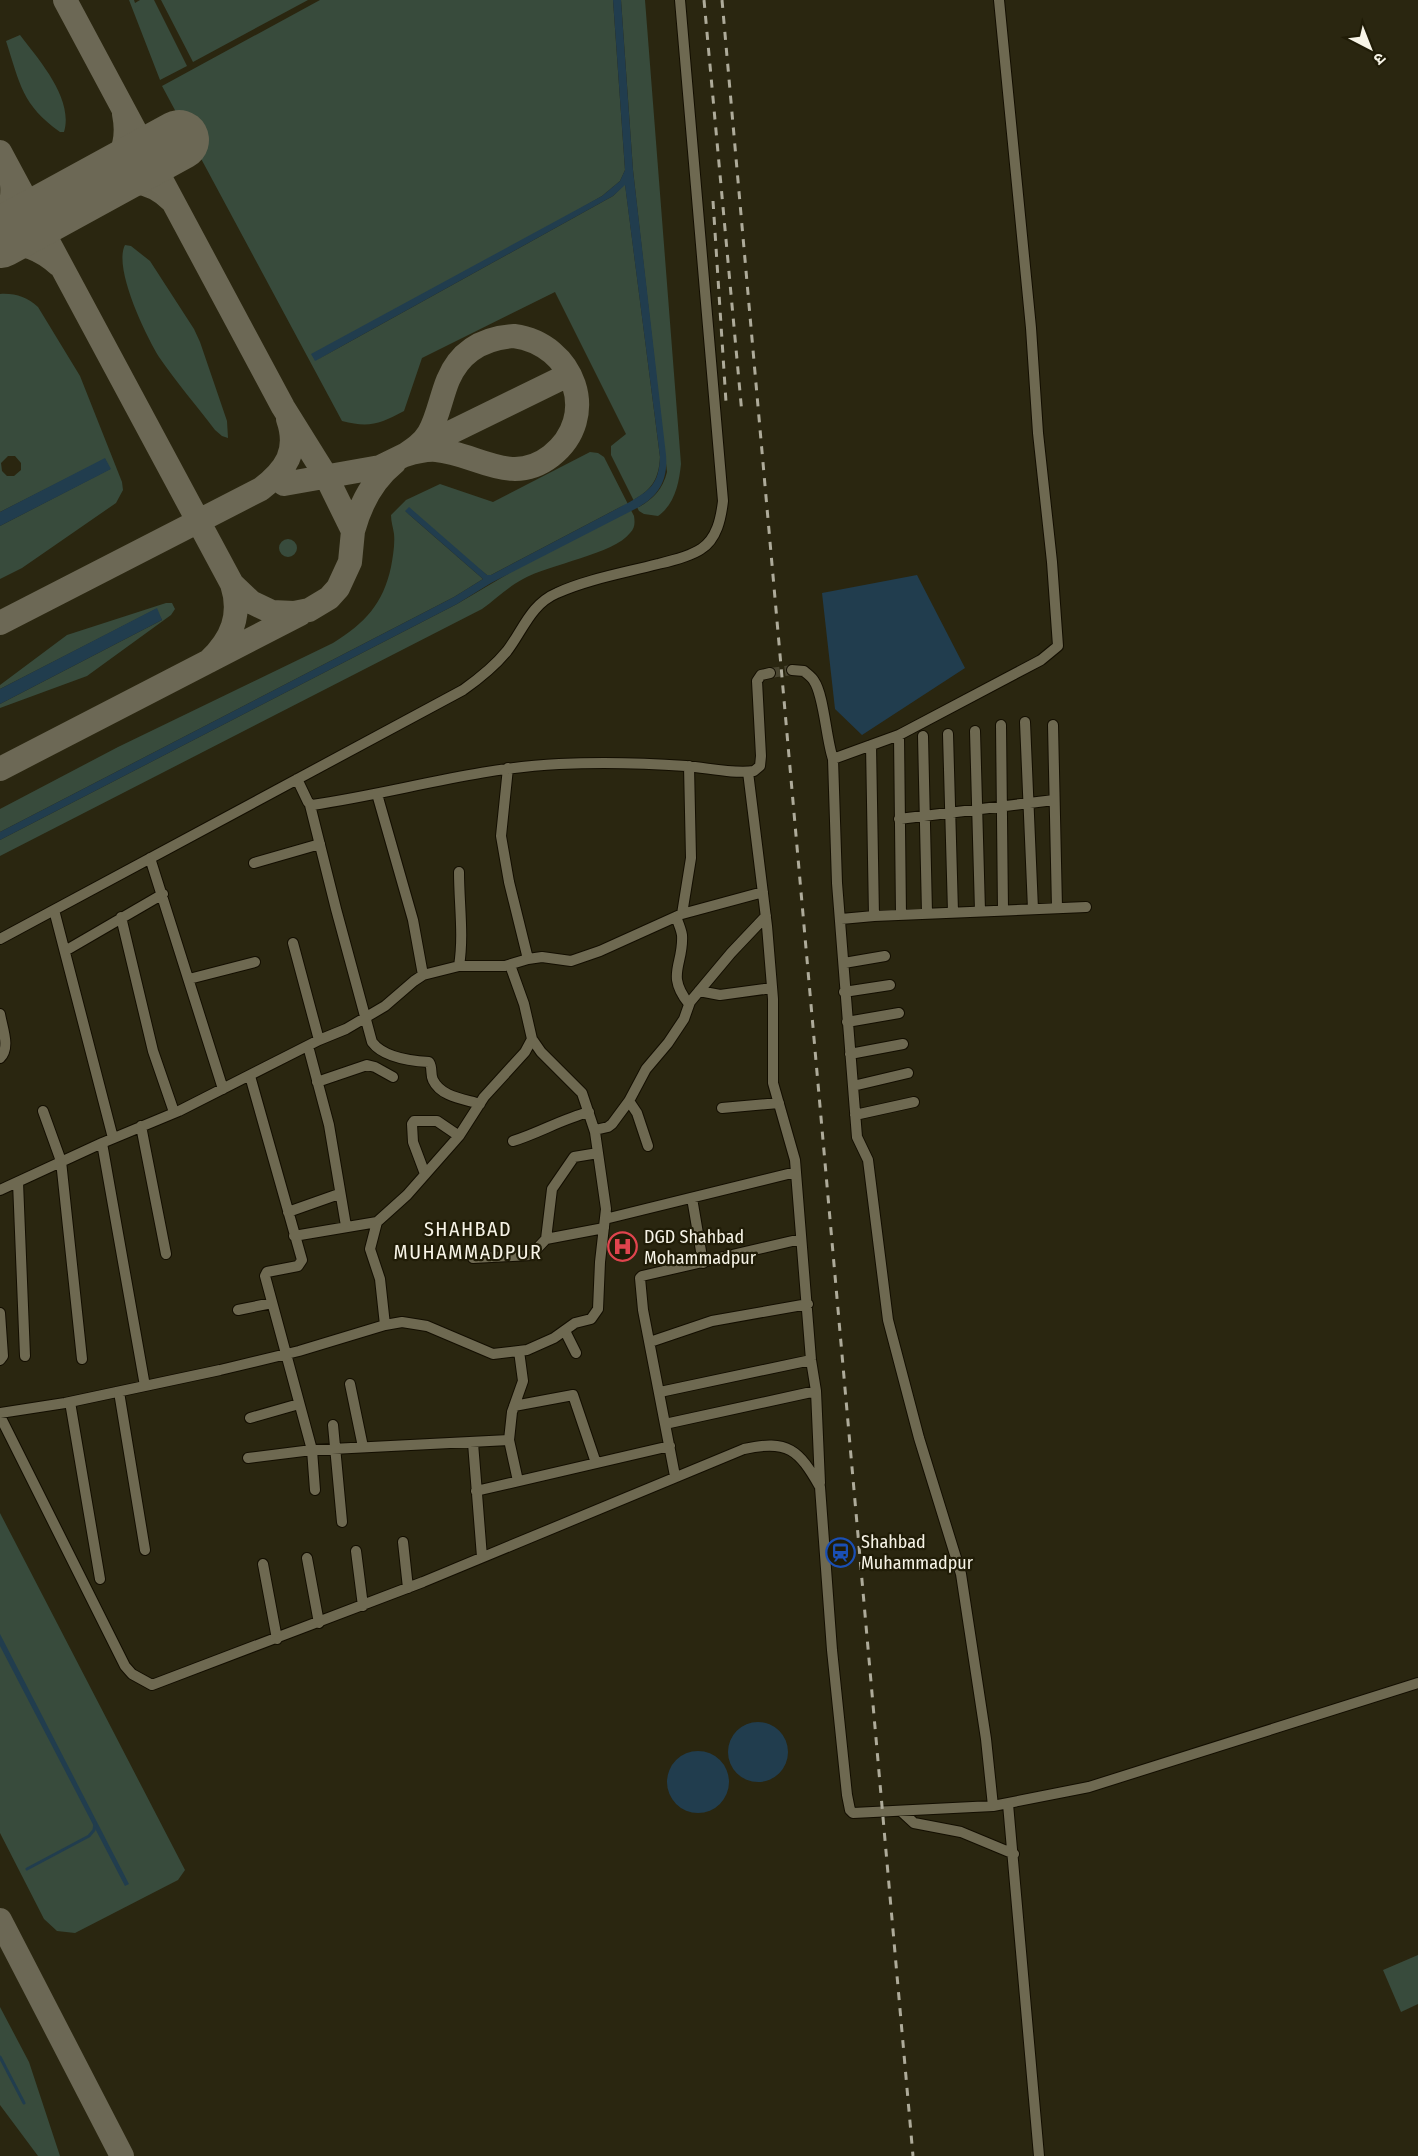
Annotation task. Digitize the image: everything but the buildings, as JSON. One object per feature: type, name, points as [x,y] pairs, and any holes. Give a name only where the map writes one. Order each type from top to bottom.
[{"type":"street","points":[[0,939],[463,690],[490,671],[508,649],[535,607],[547,598],[588,582],[676,559],[701,549],[716,531],[722,517],[723,501],[680,0]]},
{"type":"street","points":[[833,759],[899,735],[1041,660],[1058,646],[1052,562],[1038,433],[1031,328],[999,0]]},
{"type":"street","points":[[792,670],[804,671],[814,680],[819,692],[828,744],[833,759],[844,992],[857,1137],[868,1160],[887,1312],[923,1449],[961,1574],[986,1739],[993,1806]]},
{"type":"street","points":[[310,805],[508,768],[635,763],[754,771],[760,766],[761,756],[757,681],[761,675],[770,673]]},
{"type":"street","points":[[1025,722],[1033,909]]},
{"type":"street","points":[[1053,725],[1057,908]]},
{"type":"street","points":[[1001,726],[1003,910]]},
{"type":"street","points":[[975,731],[980,911]]},
{"type":"street","points":[[948,734],[953,912]]},
{"type":"street","points":[[899,735],[901,915]]},
{"type":"street","points":[[923,736],[927,914]]},
{"type":"street","points":[[871,745],[874,916]]},
{"type":"street","points":[[688,766],[692,858],[679,915],[682,936],[677,968],[678,987],[689,1004]]},
{"type":"street","points":[[508,768],[501,836],[509,882],[528,959]]},
{"type":"street","points":[[748,772],[766,916],[772,988],[772,1076],[795,1160],[811,1360],[816,1391],[820,1487],[832,1650],[850,1810],[856,1814],[875,1811],[993,1806],[1098,1784],[1418,1683]]},
{"type":"street","points":[[297,779],[310,805],[336,909],[375,1046],[396,1057],[429,1062],[432,1067],[433,1080],[443,1092],[480,1104]]},
{"type":"street","points":[[377,794],[412,920],[423,975]]},
{"type":"street","points":[[899,819],[1054,800]]},
{"type":"street","points":[[254,863],[320,844]]},
{"type":"street","points":[[150,858],[223,1089]]},
{"type":"street","points":[[459,872],[462,944],[459,966]]},
{"type":"street","points":[[0,1190],[174,1112],[367,1018],[423,975],[459,966],[510,965],[542,957],[572,961],[679,915],[763,892]]},
{"type":"street","points":[[65,951],[163,894]]},
{"type":"street","points":[[841,925],[874,916],[1086,907]]},
{"type":"street","points":[[54,910],[113,1138]]},
{"type":"street","points":[[595,1130],[610,1126],[629,1101],[646,1069],[684,1019],[689,1004],[730,953],[766,916]]},
{"type":"street","points":[[121,917],[153,1051],[174,1112]]},
{"type":"street","points":[[292,943],[319,1040]]},
{"type":"street","points":[[844,963],[885,956]]},
{"type":"street","points":[[189,979],[255,962]]},
{"type":"street","points":[[510,965],[524,1004],[532,1039],[541,1052],[582,1093],[595,1130],[606,1209],[598,1310],[591,1319],[575,1323],[538,1346],[519,1351],[493,1354],[427,1326],[402,1322],[285,1354],[119,1392],[0,1414],[125,1666],[132,1674],[148,1684],[156,1685],[408,1588],[744,1449],[770,1445],[797,1454],[808,1466],[820,1487]]},
{"type":"street","points":[[844,992],[890,985]]},
{"type":"street","points":[[699,991],[720,995],[772,988]]},
{"type":"street","points":[[847,1022],[898,1013]]},
{"type":"street","points":[[0,1014],[6,1047],[5,1053],[0,1058]]},
{"type":"street","points":[[294,1236],[377,1222],[401,1202],[459,1136],[480,1104],[525,1052],[532,1039]]},
{"type":"street","points":[[850,1054],[903,1044]]},
{"type":"street","points":[[308,1046],[329,1125],[346,1226]]},
{"type":"street","points":[[317,1082],[367,1065],[393,1077]]},
{"type":"street","points":[[853,1086],[908,1073]]},
{"type":"street","points":[[250,1076],[301,1262],[298,1266],[265,1274],[312,1450],[315,1490]]},
{"type":"street","points":[[629,1101],[637,1113],[648,1146]]},
{"type":"street","points":[[855,1115],[914,1102]]},
{"type":"street","points":[[722,1108],[778,1103]]},
{"type":"street","points":[[43,1111],[61,1161],[82,1359]]},
{"type":"street","points":[[513,1141],[532,1136],[569,1117],[589,1112]]},
{"type":"street","points":[[425,1174],[413,1142],[412,1124],[414,1121],[437,1121],[459,1136]]},
{"type":"street","points":[[141,1126],[166,1254]]},
{"type":"street","points":[[102,1143],[145,1386]]},
{"type":"street","points":[[546,1239],[553,1186],[574,1157],[598,1153]]},
{"type":"street","points":[[473,1258],[531,1255],[546,1239],[692,1198],[796,1172]]},
{"type":"street","points":[[18,1182],[25,1356]]},
{"type":"street","points":[[288,1212],[339,1194]]},
{"type":"street","points":[[692,1198],[703,1263]]},
{"type":"street","points":[[377,1222],[370,1249],[380,1279],[385,1325]]},
{"type":"street","points":[[675,1476],[643,1310],[640,1277],[801,1239]]},
{"type":"street","points":[[238,1310],[272,1303]]},
{"type":"street","points":[[650,1342],[710,1322],[808,1304]]},
{"type":"street","points":[[0,1313],[3,1356],[0,1360]]},
{"type":"street","points":[[565,1330],[576,1353]]},
{"type":"street","points":[[518,1481],[509,1440],[514,1406],[523,1381],[519,1351]]},
{"type":"street","points":[[660,1392],[811,1360]]},
{"type":"street","points":[[350,1384],[363,1447]]},
{"type":"street","points":[[665,1424],[816,1391]]},
{"type":"street","points":[[119,1392],[145,1550]]},
{"type":"street","points":[[514,1406],[573,1395],[596,1463]]},
{"type":"street","points":[[70,1402],[100,1579]]},
{"type":"street","points":[[250,1418],[299,1404]]},
{"type":"street","points":[[333,1425],[342,1522]]},
{"type":"street","points":[[248,1458],[312,1450],[509,1440]]},
{"type":"street","points":[[472,1443],[482,1557]]},
{"type":"street","points":[[476,1491],[670,1446]]},
{"type":"street","points":[[403,1542],[408,1588]]},
{"type":"street","points":[[356,1551],[363,1606]]},
{"type":"street","points":[[307,1558],[319,1623]]},
{"type":"street","points":[[263,1564],[277,1639]]},
{"type":"street","points":[[1008,1804],[1039,2156]]},
{"type":"street","points":[[901,1811],[914,1823],[961,1832],[1014,1854]]},
{"type":"green space","points":[[129,0],[134,0],[135,3],[140,0],[154,0],[187,66],[160,80]]},
{"type":"green space","points":[[161,0],[308,0],[193,62]]},
{"type":"green space","points":[[320,0],[613,0],[625,170],[620,181],[602,196],[315,361],[613,196],[625,184],[660,457],[654,482],[635,499],[639,507],[657,493],[667,472],[633,170],[621,0],[645,0],[681,464],[672,499],[658,516],[639,511],[611,455],[611,446],[626,434],[555,292],[422,358],[404,411],[374,424],[342,421],[162,86]]},
{"type":"green space","points":[[20,35],[45,68],[59,93],[66,119],[64,132],[60,132],[47,122],[38,112],[30,103],[19,82],[6,41]]},
{"type":"green space","points":[[125,245],[131,246],[150,261],[194,329],[227,421],[228,438],[215,430],[172,376],[153,347],[127,285],[122,256]]},
{"type":"green space","points":[[0,294],[5,294],[25,298],[38,307],[80,376],[122,482],[123,490],[116,503],[22,568],[0,579],[0,526],[110,469],[105,459],[0,512]],"holes":[[[8,456],[15,456],[21,463],[21,470],[14,476],[7,476],[2,471],[1,463]]]},
{"type":"green space","points":[[590,452],[604,457],[634,516],[633,529],[622,540],[596,553],[523,579],[482,609],[0,856],[0,840],[457,604],[626,504],[491,575],[487,575],[405,511],[483,579],[454,597],[0,832],[0,809],[118,747],[333,643],[354,628],[378,602],[388,580],[394,550],[391,515],[406,500],[440,484],[493,502]]},
{"type":"green space","points":[[284,539],[292,539],[297,544],[295,555],[284,557],[279,552],[279,544]]},
{"type":"green space","points":[[172,603],[175,609],[171,615],[87,676],[0,708],[0,704],[162,620],[156,609],[0,689],[0,685],[67,635]]},
{"type":"green space","points":[[0,1513],[185,1870],[178,1880],[75,1933],[57,1931],[44,1919],[0,1833]]},
{"type":"green space","points":[[1418,1955],[1418,2004],[1401,2012],[1383,1970]]},
{"type":"green space","points":[[0,2007],[29,2062],[60,2156],[38,2156],[0,2105]]},
{"type":"water","points":[[613,0],[621,0],[633,170],[666,455],[666,472],[657,492],[639,507],[491,583],[457,604],[0,840],[0,832],[454,597],[483,579],[405,511],[409,507],[487,575],[491,575],[626,504],[647,491],[655,481],[660,457],[625,185],[613,196],[315,361],[311,354],[602,196],[620,181],[625,170]]},
{"type":"water","points":[[105,458],[111,469],[0,526],[0,512]]},
{"type":"water","points":[[917,575],[965,668],[862,735],[835,709],[822,593]]},
{"type":"water","points":[[157,608],[162,620],[0,704],[0,689]]},
{"type":"water","points":[[0,1634],[129,1884],[125,1886],[0,1646]]},
{"type":"water","points":[[752,1722],[764,1722],[775,1727],[783,1735],[788,1752],[786,1764],[775,1777],[764,1782],[752,1782],[741,1777],[733,1769],[728,1758],[728,1746],[733,1735],[741,1727]]},
{"type":"water","points":[[698,1751],[710,1753],[720,1760],[727,1770],[729,1782],[727,1794],[720,1804],[710,1811],[698,1813],[686,1811],[676,1804],[669,1794],[667,1782],[669,1770],[676,1760],[686,1753]]},
{"type":"waterway","points":[[27,1869],[89,1836],[94,1830],[95,1823]]},
{"type":"waterway","points":[[0,2057],[24,2103]]},
{"type":"taxiway","points":[[65,0],[283,407],[326,476],[353,531],[350,562],[338,588],[329,598],[309,610],[294,613],[272,612],[251,602],[232,584]]},
{"type":"taxiway","points":[[89,190],[107,175],[119,158],[125,138],[124,114]]},
{"type":"taxiway","points":[[0,152],[232,584],[236,606],[233,626],[224,644],[209,661]]},
{"type":"taxiway","points":[[0,228],[11,202],[10,173]]},
{"type":"taxiway","points":[[93,189],[114,183],[135,182],[154,188],[172,201]]},
{"type":"taxiway","points":[[0,244],[17,244],[32,248],[59,265]]},
{"type":"taxiway","points":[[514,336],[535,342],[552,353],[565,367],[574,384],[577,403],[575,422],[566,440],[551,456],[536,465],[522,469],[493,466],[451,452],[436,450],[424,450],[405,455],[421,443],[429,433],[448,380],[459,361],[483,343],[514,336]]},
{"type":"taxiway","points":[[284,484],[380,467],[566,376]]},
{"type":"taxiway","points":[[0,623],[261,489],[277,475],[288,459],[292,441],[288,419]]},
{"type":"taxiway","points":[[353,531],[368,494],[394,463]]},
{"type":"taxiway","points":[[0,769],[300,614]]},
{"type":"taxiway","points":[[0,1920],[122,2156]]},
{"type":"runway","points":[[0,238],[179,140]]},
{"type":"tunnel","points":[[770,673],[792,670]]},
{"type":"railway","points":[[704,0],[742,414]]},
{"type":"railway","points":[[722,0],[913,2156]]},
{"type":"railway","points":[[713,201],[726,402]]},
{"type":"place","name":"DGD Shahbad Mohammadpur","points":[[623,1247]]},
{"type":"place","name":"Shahbad Muhammadpur","points":[[840,1552]]},
{"type":"district","name":"SHAHBAD MUHAMMADPUR","points":[[468,1240]]}]
